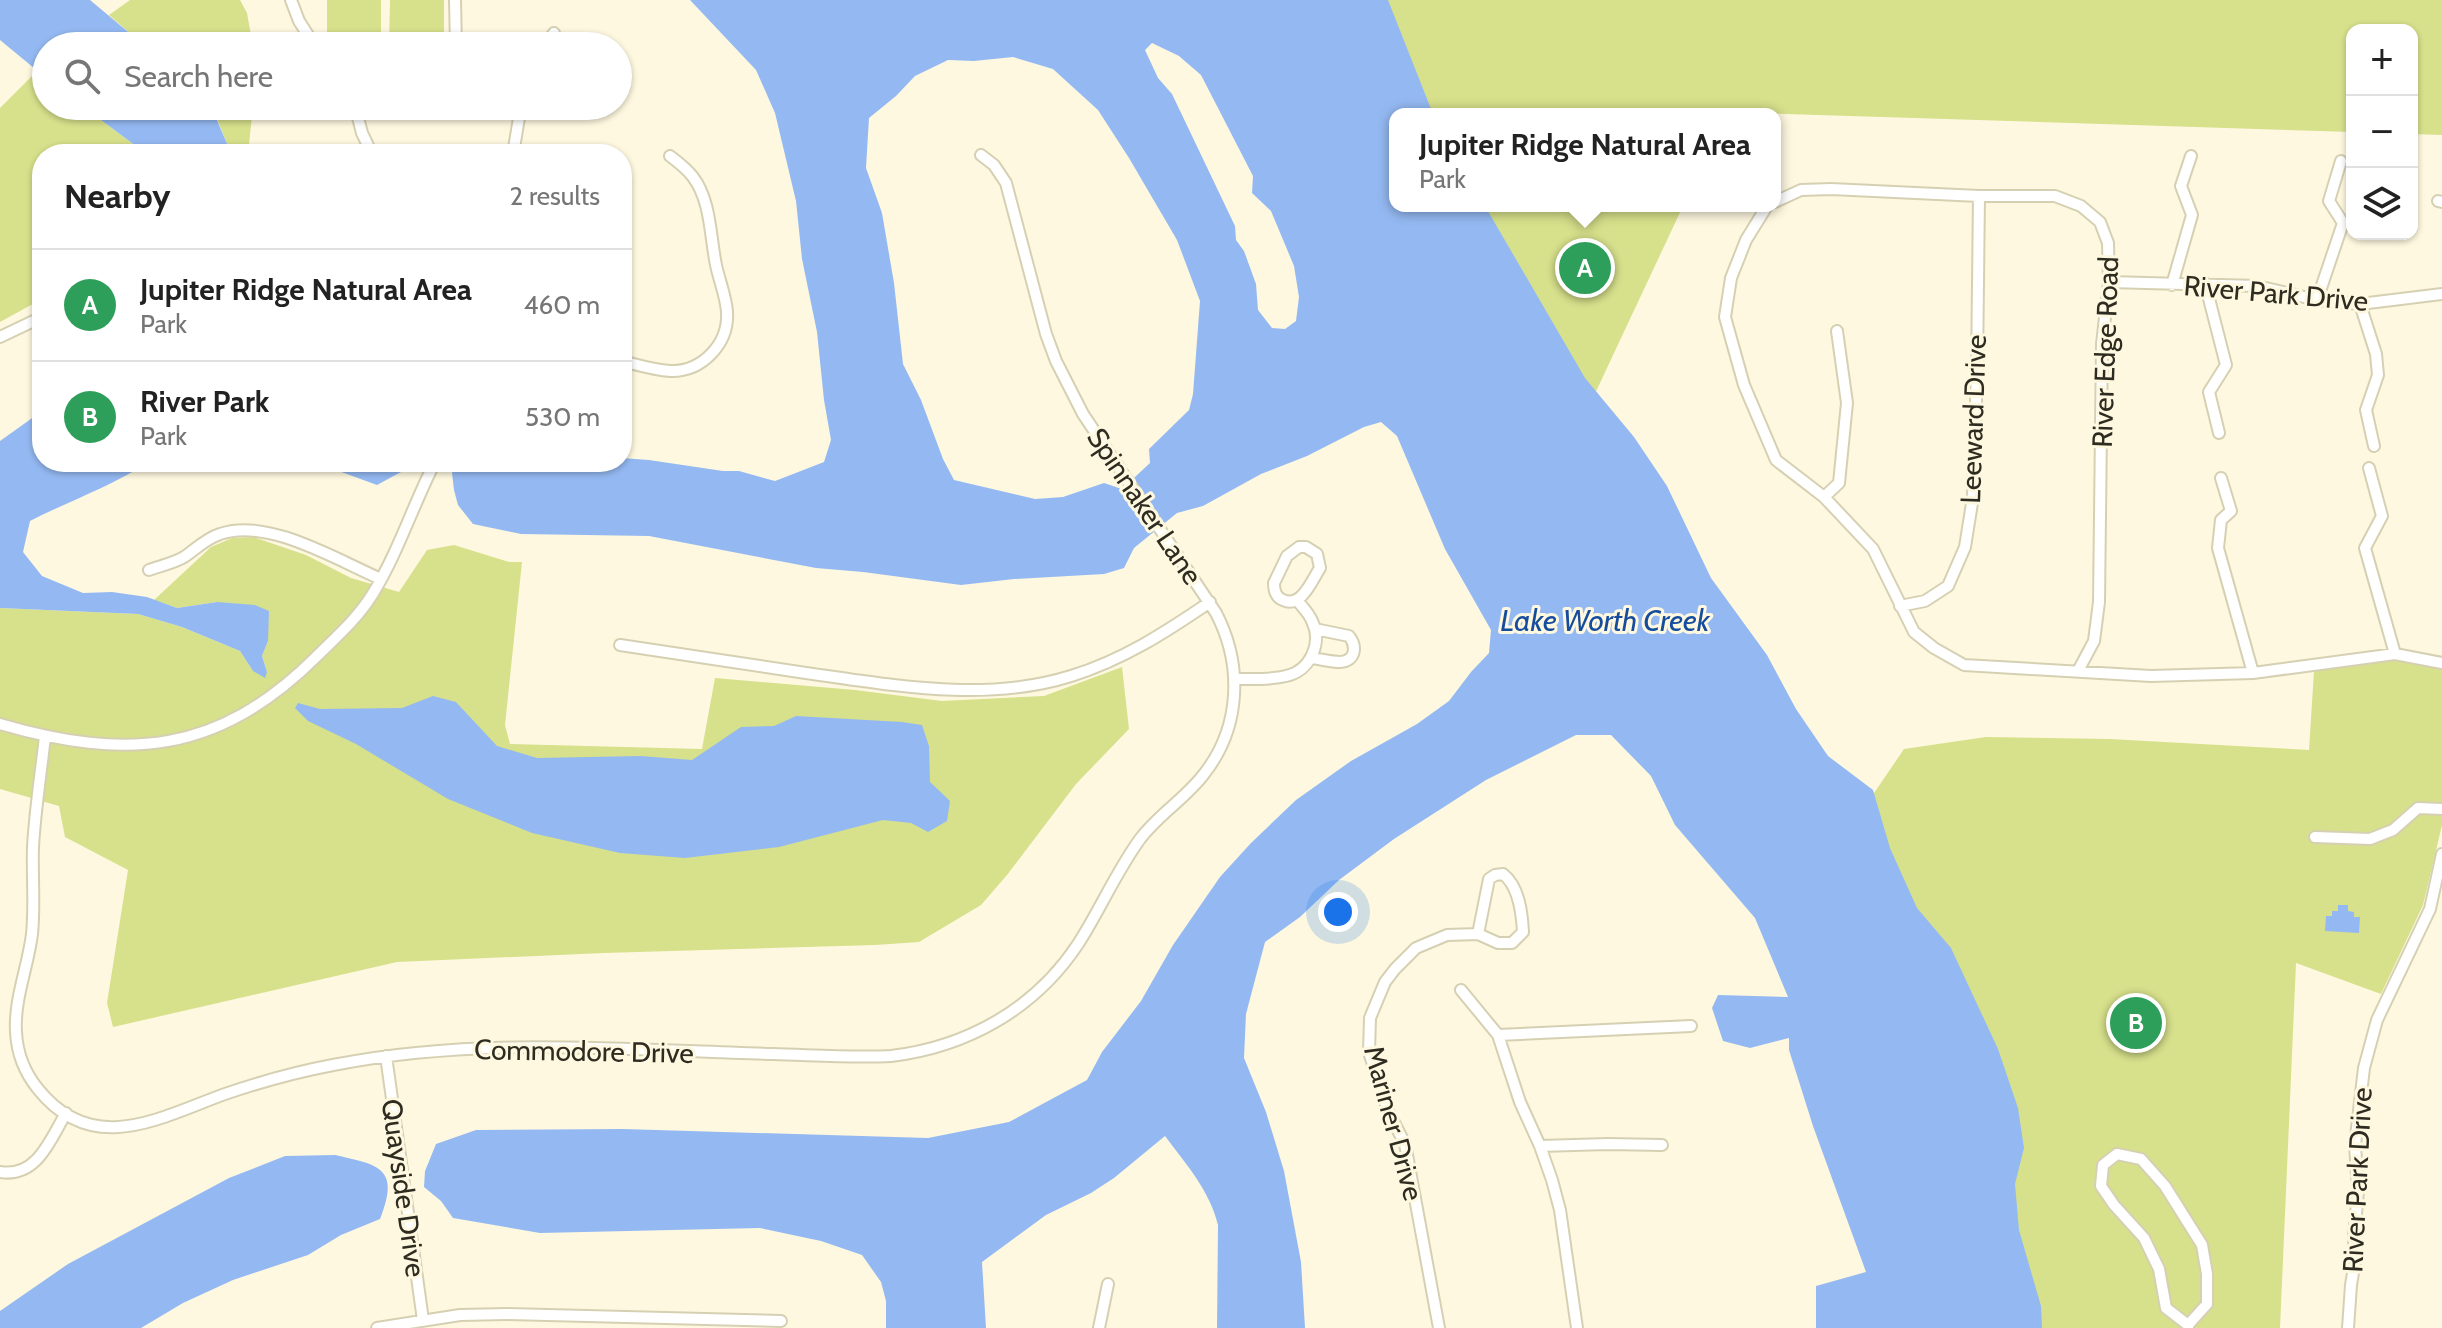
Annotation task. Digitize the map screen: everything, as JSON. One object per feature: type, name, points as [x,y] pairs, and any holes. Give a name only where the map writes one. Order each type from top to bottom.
[{"type":"street","points":[[291,0],[306,32]]},
{"type":"street","points":[[455,0],[456,32]]},
{"type":"street","points":[[359,120],[367,144]]},
{"type":"street","points":[[515,144],[519,120]]},
{"type":"street","name":"Spinnaker Lane","points":[[620,645],[868,682],[950,690],[993,690],[1042,684],[1103,665],[1160,636],[1210,602],[1083,414],[1056,361],[1043,323],[1006,183],[994,165],[981,155]]},
{"type":"street","points":[[632,363],[668,371],[689,368],[713,353],[726,328],[726,307],[703,196],[692,175],[670,156]]},
{"type":"street","points":[[2172,285],[2192,215],[2181,186],[2191,156]]},
{"type":"street","points":[[2317,300],[2343,223],[2329,201],[2341,161]]},
{"type":"street","name":"River Edge Road","points":[[1781,199],[1801,190],[1816,189],[2055,196],[2081,206],[2100,222],[2108,243],[2109,282],[2102,344],[2099,602],[2094,641],[2078,671]]},
{"type":"street","name":"Leeward Drive","points":[[1900,606],[1925,601],[1948,586],[1965,547],[1973,497],[1979,196]]},
{"type":"street","points":[[1763,212],[1746,240],[1731,278],[1725,317],[1744,385],[1776,460],[1824,497],[1873,549],[1914,632],[1934,648],[1964,665],[2151,676],[2253,673],[2395,654],[2442,663]]},
{"type":"street","name":"River Park Drive","points":[[2109,282],[2257,286],[2317,300],[2360,304],[2442,294]]},
{"type":"street","points":[[2205,283],[2226,365],[2209,392],[2219,433]]},
{"type":"street","points":[[2360,304],[2376,354],[2378,375],[2366,410],[2374,446]]},
{"type":"street","points":[[0,337],[32,322]]},
{"type":"street","points":[[1824,497],[1839,483],[1844,443],[1847,403],[1837,331]]},
{"type":"street","points":[[2369,468],[2382,516],[2365,548],[2395,654]]},
{"type":"street","points":[[0,724],[95,745],[141,745],[178,740],[230,722],[255,709],[292,681],[349,625],[381,579],[430,472]]},
{"type":"street","points":[[2221,478],[2231,511],[2221,520],[2218,548],[2253,673]]},
{"type":"street","points":[[149,570],[183,557],[222,533],[250,529],[278,533],[381,579]]},
{"type":"street","points":[[1306,547],[1317,554],[1320,568],[1297,600],[1290,602],[1277,596],[1274,583],[1292,550],[1306,547]]},
{"type":"street","points":[[1235,679],[1285,677],[1298,671],[1311,658],[1316,644],[1315,629],[1310,615],[1297,600]]},
{"type":"street","name":"Commodore Drive","points":[[45,736],[34,842],[31,934],[18,1004],[16,1035],[31,1079],[51,1102],[80,1120],[102,1127],[133,1127],[288,1075],[431,1050],[521,1047],[873,1057],[909,1054],[961,1040],[986,1028],[1044,986],[1069,956],[1141,839],[1190,789],[1216,756],[1231,718],[1235,679],[1230,645],[1210,602]]},
{"type":"street","points":[[1311,658],[1340,662],[1352,656],[1355,649],[1354,641],[1349,636],[1315,629]]},
{"type":"street","points":[[2315,837],[2370,839],[2393,830],[2418,808],[2442,809]]},
{"type":"street","name":"River Park Drive","points":[[2348,1328],[2358,1191],[2355,1145],[2364,1068],[2377,1020],[2430,909],[2442,854]]},
{"type":"street","name":"Mariner Drive","points":[[1439,1328],[1405,1144],[1388,1111],[1369,1052],[1370,1018],[1385,982],[1416,948],[1447,935],[1478,934],[1498,943],[1512,943],[1523,932],[1522,912],[1515,891],[1511,880],[1503,874],[1489,879],[1478,934]]},
{"type":"street","points":[[1461,990],[1498,1035],[1520,1102],[1540,1146],[1560,1210],[1577,1328]]},
{"type":"street","points":[[1498,1035],[1691,1026]]},
{"type":"street","name":"Quayside Drive","points":[[386,1056],[423,1320]]},
{"type":"street","points":[[0,1172],[13,1174],[32,1164],[66,1113]]},
{"type":"street","points":[[1540,1146],[1662,1145]]},
{"type":"street","points":[[2117,1154],[2141,1159],[2165,1186],[2202,1245],[2207,1274],[2207,1304],[2188,1326],[2166,1308],[2159,1269],[2144,1238],[2101,1186],[2103,1165],[2117,1154]]},
{"type":"street","points":[[1099,1328],[1108,1284]]},
{"type":"street","points":[[377,1328],[423,1320],[507,1314],[781,1321]]},
{"type":"green space","points":[[130,0],[240,0],[247,13],[250,32],[129,32],[109,15]]},
{"type":"green space","points":[[327,0],[381,0],[381,32],[327,32]]},
{"type":"green space","points":[[390,0],[444,0],[444,32],[389,32]]},
{"type":"green space","points":[[1383,0],[2442,0],[2442,135],[2418,134],[2418,24],[2346,24],[2346,132],[1781,114],[1781,108],[1426,108]]},
{"type":"green space","points":[[32,76],[32,120],[101,120],[133,144],[32,144],[32,304],[0,322],[0,108]]},
{"type":"green space","points":[[218,120],[252,120],[249,144],[227,144]]},
{"type":"green space","points":[[1484,212],[1680,212],[1592,400]]},
{"type":"green space","points":[[253,537],[306,555],[351,578],[399,592],[427,550],[454,545],[509,562],[522,562],[505,725],[510,744],[702,749],[715,678],[942,701],[1044,696],[1122,667],[1129,729],[1076,784],[981,905],[919,942],[397,962],[113,1027],[107,1003],[128,870],[65,837],[59,806],[0,789],[0,608],[138,614],[182,627],[240,651],[253,671],[267,672],[262,656],[268,641],[217,602],[177,608],[154,600],[211,547],[232,538]]},
{"type":"green space","points":[[2395,660],[2442,669],[2442,825],[2423,905],[2381,994],[2296,963],[2280,1328],[2040,1328],[1918,923],[1868,802],[1904,749],[1986,737],[2109,739],[2309,750],[2314,671]]},
{"type":"water","points":[[0,0],[90,0],[128,32],[32,32],[32,66],[0,40]]},
{"type":"water","name":"Lake Worth Creek","points":[[690,0],[1388,0],[1431,108],[1389,108],[1389,212],[1488,212],[1585,378],[1634,437],[1667,486],[1711,578],[1767,655],[1796,709],[1828,756],[1873,790],[1890,848],[1917,908],[1951,948],[1998,1049],[2018,1108],[2024,1148],[2015,1184],[2019,1230],[2041,1306],[2042,1328],[1816,1328],[1816,1286],[1866,1272],[1813,1126],[1789,1050],[1789,1038],[1750,1048],[1723,1041],[1712,1008],[1718,995],[1788,997],[1755,918],[1675,825],[1651,776],[1611,735],[1576,735],[1486,780],[1394,839],[1265,942],[1246,1014],[1244,1058],[1266,1112],[1284,1171],[1301,1262],[1305,1328],[1217,1328],[1218,1225],[1203,1189],[1165,1136],[1114,1178],[1046,1215],[982,1262],[986,1328],[886,1328],[886,1301],[881,1282],[862,1255],[821,1241],[760,1228],[540,1233],[453,1218],[441,1201],[424,1187],[425,1171],[436,1144],[476,1130],[623,1129],[928,1138],[1009,1122],[1087,1080],[1102,1052],[1141,1001],[1173,945],[1220,877],[1251,843],[1296,800],[1351,761],[1417,724],[1449,701],[1489,653],[1491,630],[1445,549],[1397,436],[1381,422],[1261,474],[1203,506],[1177,513],[1134,548],[1124,568],[1104,574],[961,585],[816,568],[649,536],[521,534],[473,524],[458,505],[453,472],[632,472],[632,459],[739,471],[775,481],[824,462],[831,440],[817,332],[802,259],[796,201],[775,113],[756,70]],"holes":[[[1152,43],[1179,56],[1201,75],[1253,176],[1252,193],[1271,211],[1294,266],[1299,297],[1296,321],[1285,329],[1272,328],[1258,310],[1256,284],[1244,251],[1236,240],[1235,226],[1172,94],[1158,78],[1145,50]],[[1013,57],[1053,69],[1098,110],[1129,158],[1177,240],[1200,301],[1189,410],[1149,449],[1150,463],[1122,489],[1104,483],[1063,497],[1035,499],[954,480],[943,459],[921,400],[903,364],[882,213],[866,168],[869,118],[915,76],[948,60]]]},
{"type":"water","points":[[101,120],[217,120],[227,144],[133,144]]},
{"type":"water","points":[[32,418],[32,472],[133,472],[30,521],[23,552],[42,576],[83,593],[112,592],[147,597],[177,608],[217,602],[255,605],[269,611],[268,641],[262,656],[267,672],[265,678],[253,671],[240,651],[182,627],[138,614],[0,608],[0,441]]},
{"type":"water","points":[[341,472],[401,472],[377,485]]},
{"type":"water","points":[[433,696],[456,702],[497,746],[537,758],[641,756],[692,760],[741,727],[774,726],[796,716],[922,725],[929,746],[930,782],[950,801],[947,821],[928,832],[911,823],[883,820],[779,847],[685,858],[620,853],[532,833],[448,799],[356,744],[308,721],[295,708],[298,703],[320,709],[402,708]]},
{"type":"water","points":[[2338,905],[2348,905],[2348,911],[2354,912],[2354,917],[2360,917],[2359,933],[2325,931],[2326,916],[2338,911]]},
{"type":"water","points":[[335,1155],[364,1162],[382,1172],[388,1189],[380,1219],[341,1235],[308,1255],[233,1280],[183,1303],[141,1328],[0,1328],[0,1311],[68,1264],[229,1178],[285,1156]]},
{"type":"place","name":"Jupiter Ridge Natural Area","points":[[1585,268]]},
{"type":"place","name":"River Park","points":[[2136,1023]]}]
